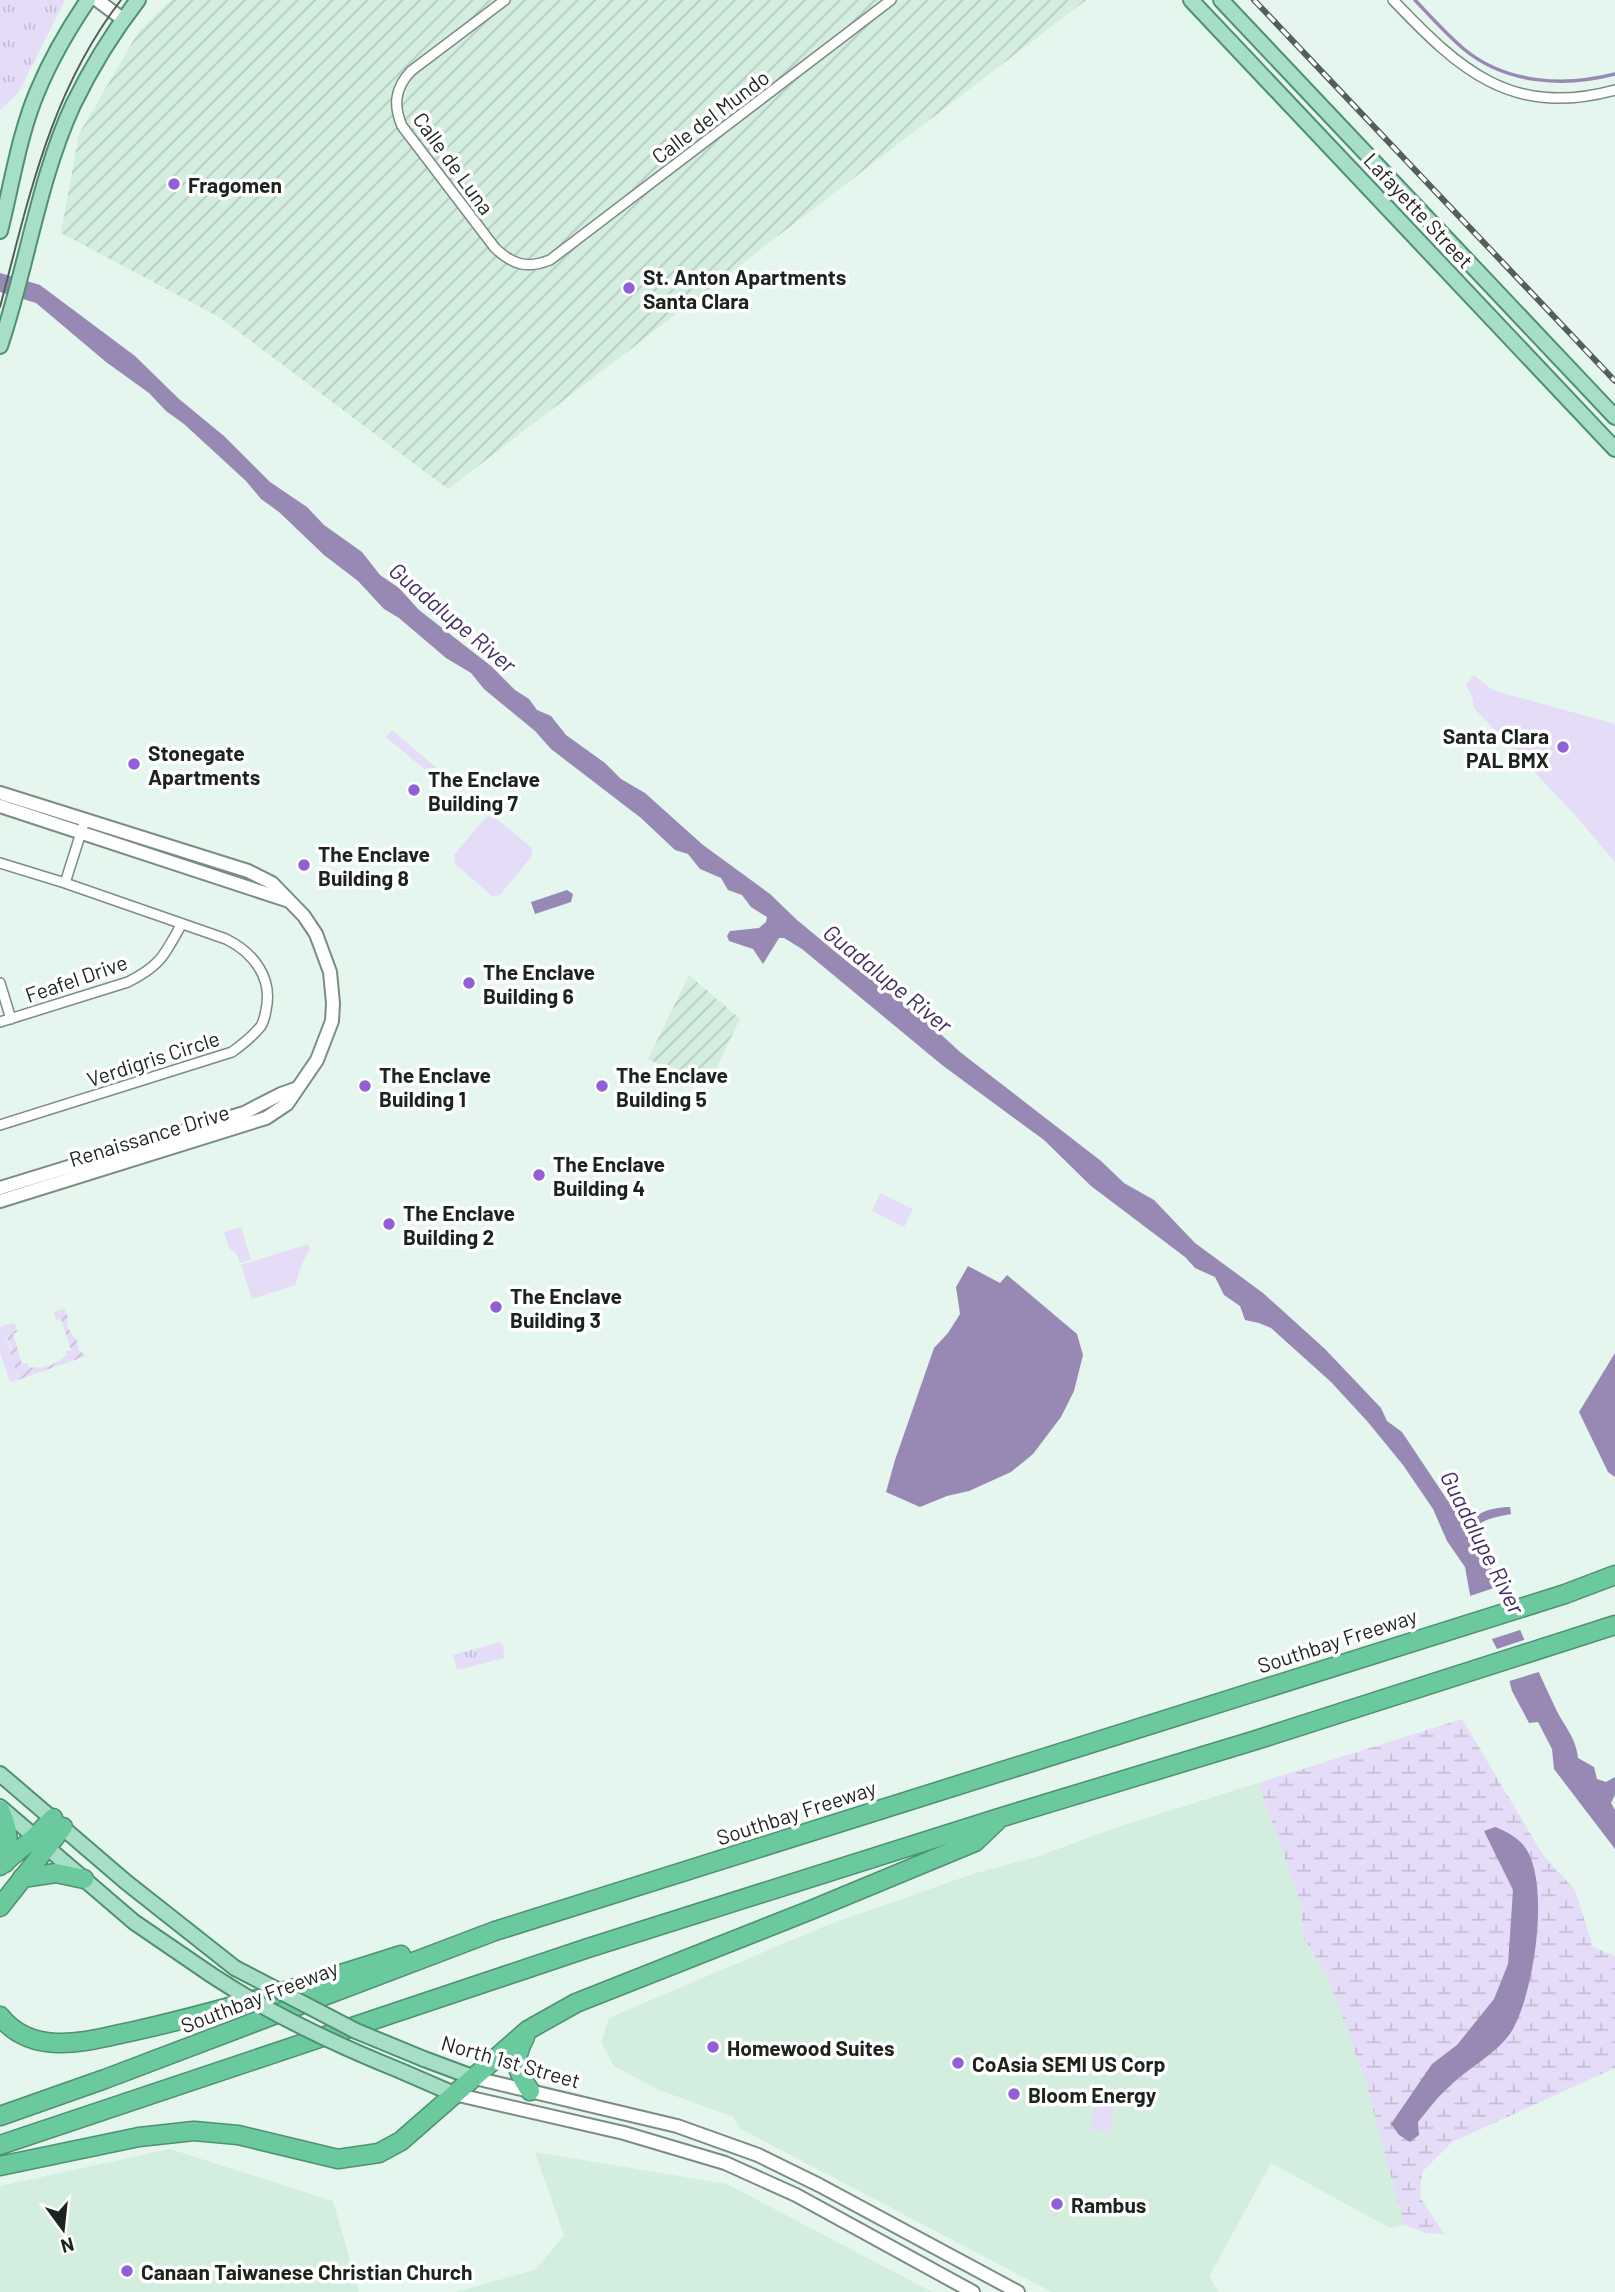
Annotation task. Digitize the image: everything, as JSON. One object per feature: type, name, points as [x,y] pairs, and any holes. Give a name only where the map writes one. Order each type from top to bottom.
[{"type":"highway","name":"Southbay Freeway","points":[[0,2116],[105,2079],[495,1931],[1564,1594],[1615,1575]]},
{"type":"highway","points":[[0,2146],[588,1948],[1615,1625]]},
{"type":"highway","points":[[0,1809],[8,1835],[2,1864]]},
{"type":"highway","points":[[0,2166],[139,2137],[194,2132],[238,2135],[338,2159],[379,2153],[401,2141],[528,2030],[576,2003],[975,1842],[999,1818]]},
{"type":"highway","points":[[0,1907],[22,1878],[42,1841],[58,1823]]},
{"type":"highway","points":[[2,1864],[42,1841]]},
{"type":"highway","points":[[22,1878],[56,1874],[84,1879]]},
{"type":"highway","points":[[0,2017],[7,2025],[29,2038],[53,2043],[86,2041],[168,2023],[468,1933],[495,1931]]},
{"type":"highway","points":[[528,2030],[518,2049],[516,2065],[530,2091]]},
{"type":"main road","points":[[0,231],[37,91],[66,34],[88,0]]},
{"type":"main road","name":"Lafayette Street","points":[[1191,0],[1615,449]]},
{"type":"main road","name":"Lafayette Street","points":[[1221,0],[1615,417]]},
{"type":"main road","points":[[0,346],[53,159],[73,106],[101,54],[136,1]]},
{"type":"main road","name":"North 1st Street","points":[[0,1774],[126,1882],[234,1968],[356,2031],[475,2078]]},
{"type":"main road","name":"North 1st Street","points":[[0,1809],[42,1841],[156,1938],[248,1999],[303,2028],[454,2094]]},
{"type":"street","points":[[97,0],[124,20]]},
{"type":"street","name":"Calle de Luna","points":[[505,0],[403,80],[395,103],[397,115],[402,126],[495,248],[507,259],[521,266],[550,260]]},
{"type":"street","name":"Calle del Mundo","points":[[550,260],[891,0]]},
{"type":"street","points":[[1393,0],[1455,61],[1500,86],[1531,95],[1555,97],[1579,97],[1615,90]]},
{"type":"street","name":"Renaissance Drive","points":[[0,793],[287,900],[304,916],[316,934],[330,972],[333,1003],[332,1021],[317,1060],[288,1104],[265,1118],[0,1201]]},
{"type":"street","name":"Renaissance Drive","points":[[0,806],[83,826]]},
{"type":"street","points":[[65,883],[83,826]]},
{"type":"street","name":"Verdigris Circle","points":[[0,863],[226,939],[243,948],[260,965],[269,998],[263,1023],[248,1040],[232,1052],[0,1125]]},
{"type":"street","name":"Feafel Drive","points":[[0,1022],[128,982],[147,973],[163,959],[181,925]]},
{"type":"street","points":[[0,983],[10,1019]]},
{"type":"street","name":"Renaissance Drive","points":[[0,1188],[244,1113],[298,1088]]},
{"type":"street","name":"North 1st Street","points":[[475,2078],[677,2126],[758,2155],[1018,2292]]},
{"type":"street","name":"North 1st Street","points":[[454,2094],[624,2133],[725,2163],[796,2195],[973,2292]]},
{"type":"shaded area","points":[[171,0],[1086,0],[448,489],[219,317],[61,233],[79,134],[139,31]]},
{"type":"shaded area","points":[[0,273],[40,285],[135,356],[179,399],[224,436],[270,482],[307,507],[324,525],[362,552],[380,575],[399,588],[419,610],[491,666],[515,690],[529,699],[537,710],[551,716],[566,735],[605,763],[621,779],[645,793],[703,845],[770,894],[849,963],[921,1016],[960,1052],[1101,1161],[1124,1183],[1154,1200],[1195,1243],[1263,1293],[1325,1349],[1381,1408],[1387,1421],[1402,1432],[1462,1522],[1490,1510],[1510,1507],[1511,1514],[1490,1519],[1473,1530],[1475,1542],[1502,1589],[1554,1705],[1572,1737],[1578,1758],[1594,1767],[1597,1779],[1606,1782],[1615,1777],[1615,1795],[1611,1803],[1615,1810],[1615,1849],[1554,1769],[1552,1749],[1538,1722],[1529,1723],[1512,1691],[1505,1664],[1471,1600],[1465,1567],[1447,1541],[1433,1509],[1403,1465],[1331,1382],[1271,1328],[1245,1320],[1240,1306],[1224,1295],[1215,1277],[1195,1268],[1185,1257],[1091,1186],[1044,1140],[942,1065],[802,949],[784,938],[779,938],[763,964],[753,949],[729,941],[727,936],[730,931],[759,928],[766,922],[767,917],[751,907],[742,895],[728,890],[721,878],[700,869],[688,854],[675,850],[641,818],[551,749],[535,731],[484,689],[471,673],[446,658],[399,618],[384,609],[358,581],[261,499],[246,481],[149,393],[106,362],[36,303],[0,292]]},
{"type":"shaded area","points":[[567,890],[573,894],[571,902],[535,914],[531,902]]},
{"type":"shaded area","points":[[689,975],[740,1019],[707,1087],[648,1059]]},
{"type":"shaded area","points":[[968,1266],[1000,1283],[1007,1275],[1077,1334],[1083,1355],[1074,1391],[1061,1417],[1033,1454],[1011,1472],[969,1491],[920,1507],[886,1492],[934,1348],[960,1314],[956,1287]]},
{"type":"shaded area","points":[[1615,1353],[1615,1477],[1608,1472],[1579,1412]]},
{"type":"shaded area","points":[[1258,1783],[1301,1904],[1303,1937],[1326,1973],[1365,2077],[1404,2225],[1390,2228],[1271,2163],[1209,2277],[1219,2292],[1052,2292],[741,2129],[733,2117],[657,2089],[614,2066],[601,2043],[609,2018],[825,1926],[973,1874],[1036,1857],[1118,1827]]},
{"type":"shaded area","points":[[1495,1827],[1522,1843],[1534,1869],[1538,1915],[1533,1967],[1527,1991],[1521,2012],[1507,2037],[1441,2094],[1418,2122],[1419,2135],[1410,2142],[1399,2135],[1391,2124],[1432,2064],[1457,2045],[1494,1999],[1508,1964],[1513,1890],[1484,1831]]},
{"type":"shaded area","points":[[170,2149],[333,2201],[359,2292],[0,2292],[0,2186]]},
{"type":"shaded area","points":[[535,2152],[727,2184],[932,2292],[455,2292],[535,2270],[564,2236]]},
{"type":"green space","points":[[0,0],[65,0],[18,93],[0,110]]},
{"type":"green space","name":"Santa Clara PAL BMX","points":[[1474,675],[1492,690],[1615,724],[1615,862],[1575,815],[1474,708],[1466,685]]},
{"type":"green space","points":[[392,730],[439,770],[434,777],[386,737]]},
{"type":"green space","points":[[493,816],[532,848],[532,856],[500,895],[492,896],[455,864],[454,855],[486,817]]},
{"type":"green space","points":[[880,1193],[913,1209],[904,1227],[872,1211]]},
{"type":"green space","points":[[241,1227],[251,1260],[240,1263],[236,1253],[229,1248],[224,1232]]},
{"type":"green space","points":[[308,1244],[310,1250],[301,1266],[296,1285],[252,1299],[241,1265]]},
{"type":"green space","points":[[64,1309],[69,1330],[77,1341],[79,1350],[86,1356],[15,1381],[17,1371],[11,1360],[11,1346],[5,1334],[10,1324],[15,1323],[17,1332],[13,1334],[22,1364],[27,1363],[28,1367],[34,1368],[49,1366],[71,1350],[61,1319],[56,1320],[54,1312]]},
{"type":"green space","points":[[10,1324],[5,1337],[17,1371],[15,1381],[10,1382],[0,1353],[0,1327]]},
{"type":"green space","points":[[500,1642],[503,1645],[504,1658],[457,1670],[453,1655]]},
{"type":"green space","points":[[1462,1719],[1543,1855],[1575,1890],[1593,1947],[1615,1956],[1615,2068],[1452,2142],[1422,2172],[1420,2197],[1444,2234],[1426,2233],[1404,2225],[1365,2079],[1326,1973],[1303,1937],[1301,1904],[1258,1783]]},
{"type":"green space","points":[[1097,2092],[1117,2096],[1110,2133],[1090,2129]]},
{"type":"pier","points":[[1503,1585],[1523,1629],[1489,1640],[1467,1597]]},
{"type":"pier","points":[[1527,1639],[1542,1671],[1506,1682],[1502,1665],[1494,1650]]},
{"type":"waterway","points":[[1415,0],[1465,50],[1499,70],[1537,80],[1557,81],[1576,81],[1615,74]]},
{"type":"tram line","points":[[0,307],[32,186],[59,109],[76,71],[121,0]]},
{"type":"railway","points":[[1254,0],[1615,381]]},
{"type":"place","name":"Fragomen","points":[[174,184]]},
{"type":"place","name":"St. Anton Apartments Santa Clara","points":[[629,288]]},
{"type":"place","name":"Santa Clara PAL BMX","points":[[1563,747]]},
{"type":"place","name":"Stonegate Apartments","points":[[134,764]]},
{"type":"place","name":"The Enclave Building 7","points":[[414,790]]},
{"type":"place","name":"The Enclave Building 8","points":[[304,865]]},
{"type":"place","name":"The Enclave Building 6","points":[[469,983]]},
{"type":"place","name":"The Enclave Building 1","points":[[365,1086]]},
{"type":"place","name":"The Enclave Building 5","points":[[602,1086]]},
{"type":"place","name":"The Enclave Building 4","points":[[539,1175]]},
{"type":"place","name":"The Enclave Building 2","points":[[389,1224]]},
{"type":"place","name":"The Enclave Building 3","points":[[496,1307]]},
{"type":"place","name":"Homewood Suites","points":[[713,2047]]},
{"type":"place","name":"CoAsia SEMI US Corp","points":[[958,2063]]},
{"type":"place","name":"Bloom Energy","points":[[1014,2094]]},
{"type":"place","name":"Rambus","points":[[1057,2204]]},
{"type":"place","name":"Canaan Taiwanese Christian Church","points":[[127,2271]]},
{"type":"water label","name":"Guadalupe River","points":[[453,617]]},
{"type":"water label","name":"Guadalupe River","points":[[888,978]]},
{"type":"water label","name":"Guadalupe River","points":[[1483,1542]]}]
